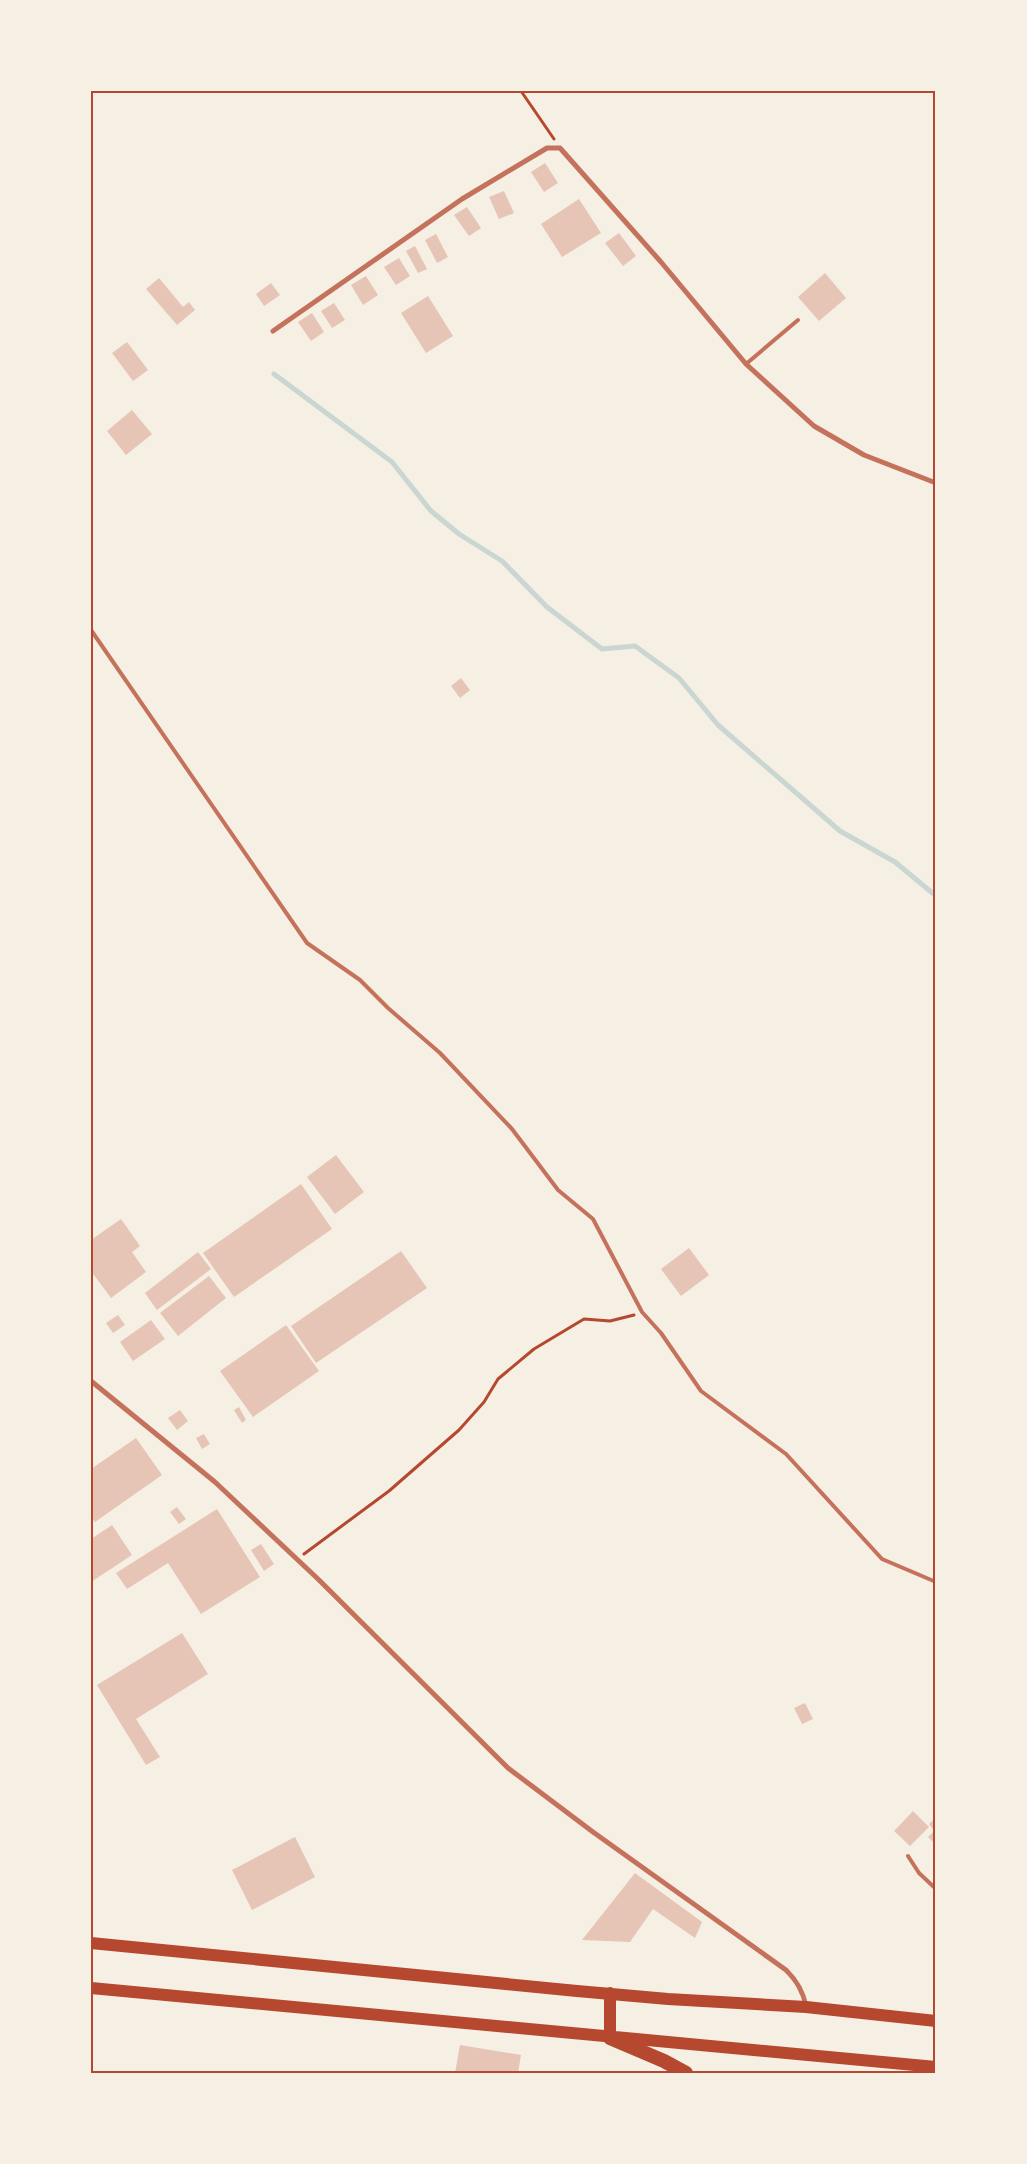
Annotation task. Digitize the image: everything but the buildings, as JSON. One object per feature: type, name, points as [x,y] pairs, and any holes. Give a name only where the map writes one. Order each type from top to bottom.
[{"type":"highway","points":[[610,2038],[664,2061],[686,2073]]},
{"type":"main road","points":[[91,1942],[668,1999],[806,2007],[936,2021]]},
{"type":"main road","points":[[91,1988],[936,2068]]},
{"type":"main road","points":[[610,1993],[610,2038]]},
{"type":"street","points":[[273,331],[462,199],[546,148],[560,148],[661,262],[746,364],[814,426],[864,455],[936,483]]},
{"type":"street","points":[[91,1381],[215,1482],[297,1558],[508,1768],[593,1832],[786,1970],[794,1978],[804,1994],[806,2007]]},
{"type":"lane","points":[[746,364],[798,320]]},
{"type":"lane","points":[[91,630],[307,943],[360,980],[388,1008],[440,1053],[512,1129],[558,1190],[593,1219],[642,1312],[661,1333],[701,1391],[786,1454],[882,1559],[936,1582]]},
{"type":"lane","points":[[908,1856],[919,1873],[936,1889]]},
{"type":"path","points":[[521,91],[560,148]]},
{"type":"path","points":[[297,1558],[389,1491],[459,1430],[484,1402],[498,1379],[534,1349],[584,1319],[610,1321],[642,1312]]},
{"type":"waterway","points":[[274,374],[392,462],[431,511],[459,534],[502,561],[547,607],[602,649],[635,646],[679,678],[718,725],[840,831],[895,862],[936,896]]}]
